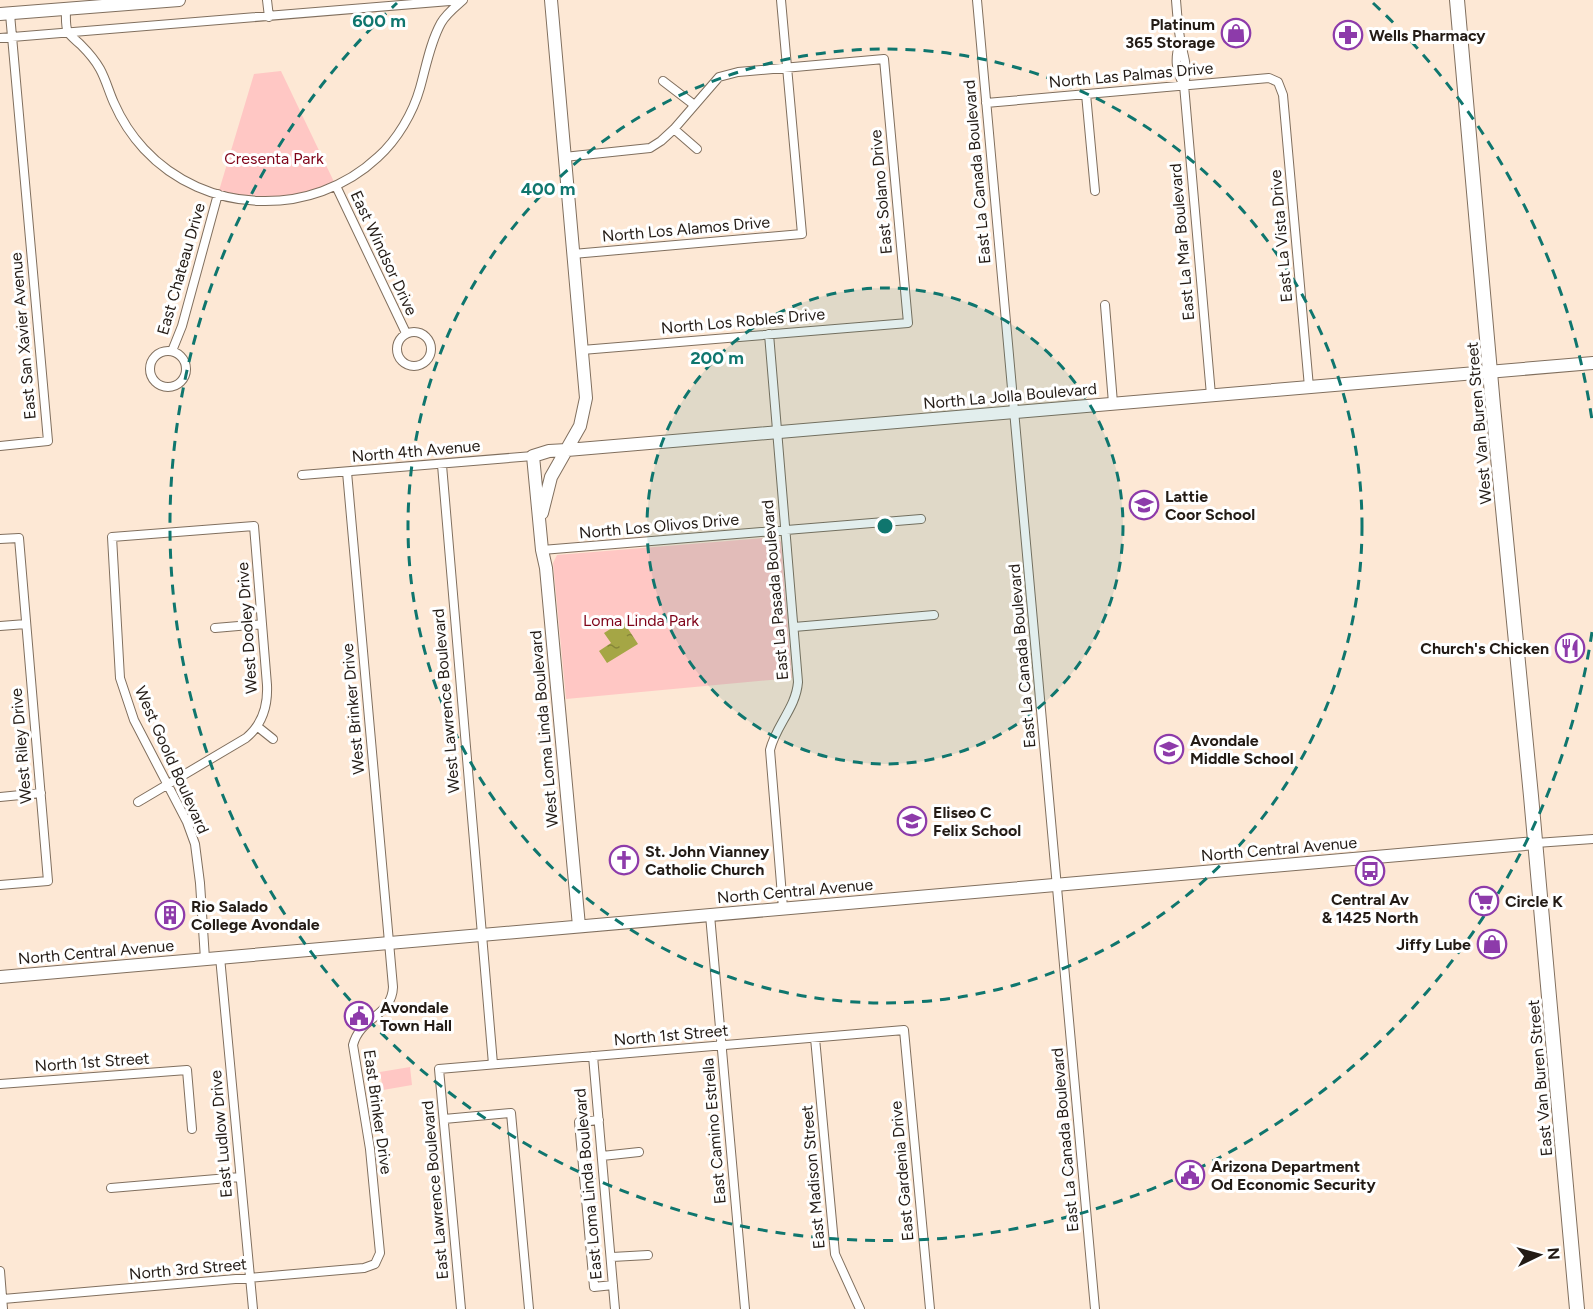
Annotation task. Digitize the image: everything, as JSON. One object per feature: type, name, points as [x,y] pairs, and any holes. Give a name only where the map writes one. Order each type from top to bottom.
[{"type":"main road","name":"West Van Buren Street","points":[[1457,0],[1490,372],[1536,843]]},
{"type":"main road","name":"East Van Buren Street","points":[[1536,843],[1576,1309]]},
{"type":"street","points":[[5,14],[179,0]]},
{"type":"street","points":[[267,0],[269,17]]},
{"type":"street","points":[[66,9],[68,33],[84,48],[100,70],[122,119],[144,149],[166,170],[195,186],[218,194],[251,201],[278,202],[304,198],[336,186],[379,157],[398,133],[414,107],[439,28],[450,11],[463,0]]},
{"type":"street","points":[[0,38],[468,0]]},
{"type":"street","points":[[551,0],[582,350]]},
{"type":"street","points":[[564,156],[650,148],[674,129],[719,77],[738,72],[787,68],[782,0]]},
{"type":"street","name":"East La Canada Boulevard","points":[[977,0],[1095,1309]]},
{"type":"street","name":"East La Mar Boulevard","points":[[1176,0],[1180,40],[1187,73],[1184,85],[1211,395]]},
{"type":"street","name":"East San Xavier Avenue","points":[[0,446],[48,441],[12,37],[5,14]]},
{"type":"street","name":"East Solano Drive","points":[[787,68],[884,59],[908,323]]},
{"type":"street","name":"North Los Alamos Drive","points":[[573,254],[802,234],[787,68]]},
{"type":"street","name":"North Las Palmas Drive","points":[[986,103],[1269,78],[1278,82]]},
{"type":"street","points":[[663,81],[693,105]]},
{"type":"street","name":"East La Vista Drive","points":[[1278,82],[1283,95],[1309,387]]},
{"type":"street","points":[[1086,94],[1095,191]]},
{"type":"street","points":[[674,129],[697,148]]},
{"type":"street","name":"East Windsor Drive","points":[[336,186],[406,333]]},
{"type":"street","name":"East Chateau Drive","points":[[172,351],[182,326],[218,194]]},
{"type":"street","points":[[1105,305],[1113,403]]},
{"type":"street","name":"North Los Robles Drive","points":[[582,350],[908,323]]},
{"type":"street","name":"East Windsor Drive","points":[[416,331],[429,340],[430,355],[423,363],[408,365],[399,358],[398,342],[406,333],[416,331]]},
{"type":"street","name":"East La Pasada Boulevard","points":[[769,334],[798,691],[773,738],[770,750],[783,908]]},
{"type":"street","name":"West Loma Linda Boulevard","points":[[540,529],[548,486],[555,469],[580,426],[585,406],[582,350]]},
{"type":"street","name":"East Chateau Drive","points":[[172,351],[185,361],[186,372],[181,382],[166,387],[153,378],[151,366],[161,352],[172,351]]},
{"type":"street","name":"North La Jolla Boulevard","points":[[532,456],[567,450],[1593,363]]},
{"type":"street","name":"West Loma Linda Boulevard","points":[[532,456],[546,568],[579,926]]},
{"type":"street","name":"North 4th Avenue","points":[[302,475],[532,456]]},
{"type":"street","name":"West Lawrence Boulevard","points":[[442,465],[480,935]]},
{"type":"street","name":"West Brinker Drive","points":[[347,472],[389,943]]},
{"type":"street","name":"North Los Olivos Drive","points":[[542,550],[921,519]]},
{"type":"street","name":"West Dooley Drive","points":[[112,537],[254,526],[268,696],[258,727]]},
{"type":"street","name":"West Goold Boulevard","points":[[112,537],[120,678],[134,720],[187,822],[195,843],[205,959]]},
{"type":"street","name":"West Riley Drive","points":[[0,539],[19,538],[48,881],[0,885]]},
{"type":"street","points":[[794,627],[934,615]]},
{"type":"street","points":[[0,626],[26,624]]},
{"type":"street","points":[[215,628],[262,624]]},
{"type":"street","points":[[138,802],[246,738],[258,727],[273,739]]},
{"type":"street","points":[[0,797],[41,793]]},
{"type":"street","name":"North Central Avenue","points":[[0,977],[1593,839]]},
{"type":"street","name":"East Camino Estrella","points":[[710,915],[746,1309]]},
{"type":"street","points":[[480,935],[493,1064]]},
{"type":"street","name":"East Brinker Drive","points":[[375,1264],[380,1253],[370,1149],[353,1045],[358,1030],[384,1009],[391,999],[393,987],[389,943]]},
{"type":"street","name":"East Ludlow Drive","points":[[220,957],[253,1309]]},
{"type":"street","name":"North 1st Street","points":[[439,1069],[904,1030]]},
{"type":"street","name":"East Gardenia Drive","points":[[904,1030],[930,1309]]},
{"type":"street","name":"East Madison Street","points":[[815,1038],[834,1254],[860,1309]]},
{"type":"street","name":"East Loma Linda Boulevard","points":[[593,1056],[615,1309]]},
{"type":"street","name":"East Lawrence Boulevard","points":[[439,1069],[461,1309]]},
{"type":"street","name":"North 1st Street","points":[[0,1084],[187,1070],[192,1129]]},
{"type":"street","points":[[444,1119],[511,1113],[529,1309]]},
{"type":"street","points":[[599,1120],[579,1122],[594,1287],[613,1285]]},
{"type":"street","points":[[602,1156],[639,1152]]},
{"type":"street","points":[[111,1188],[240,1177]]},
{"type":"street","points":[[612,1257],[648,1255]]},
{"type":"street","name":"North 3rd Street","points":[[3,1299],[250,1279],[364,1268],[375,1264]]},
{"type":"street","points":[[0,1271],[3,1309]]},
{"type":"green space","name":"Cresenta Park","points":[[281,71],[336,186],[285,201],[218,194],[254,74]]},
{"type":"green space","name":"Loma Linda Park","points":[[776,537],[781,542],[792,678],[566,699],[553,563],[557,555]]},
{"type":"green space","points":[[410,1067],[412,1085],[383,1090],[380,1072]]},
{"type":"water","points":[[623,621],[638,644],[607,663],[599,651],[611,643],[604,633]]},
{"type":"place","name":"Platinum 365 Storage","points":[[1236,33]]},
{"type":"place","name":"Wells Pharmacy","points":[[1348,35]]},
{"type":"place","name":"Lattie Coor School","points":[[1144,505]]},
{"type":"place","name":"Church's Chicken","points":[[1570,648]]},
{"type":"place","name":"Avondale Middle School","points":[[1169,749]]},
{"type":"place","name":"Eliseo C Felix School","points":[[912,821]]},
{"type":"place","name":"St. John Vianney Catholic Church","points":[[624,860]]},
{"type":"place","name":"Central Av & 1425 North","points":[[1370,871]]},
{"type":"place","name":"Circle K","points":[[1484,901]]},
{"type":"place","name":"Rio Salado College Avondale","points":[[170,915]]},
{"type":"place","name":"Jiffy Lube","points":[[1492,944]]},
{"type":"place","name":"Avondale Town Hall","points":[[359,1016]]},
{"type":"place","name":"Arizona Department Od Economic Security","points":[[1190,1175]]}]
